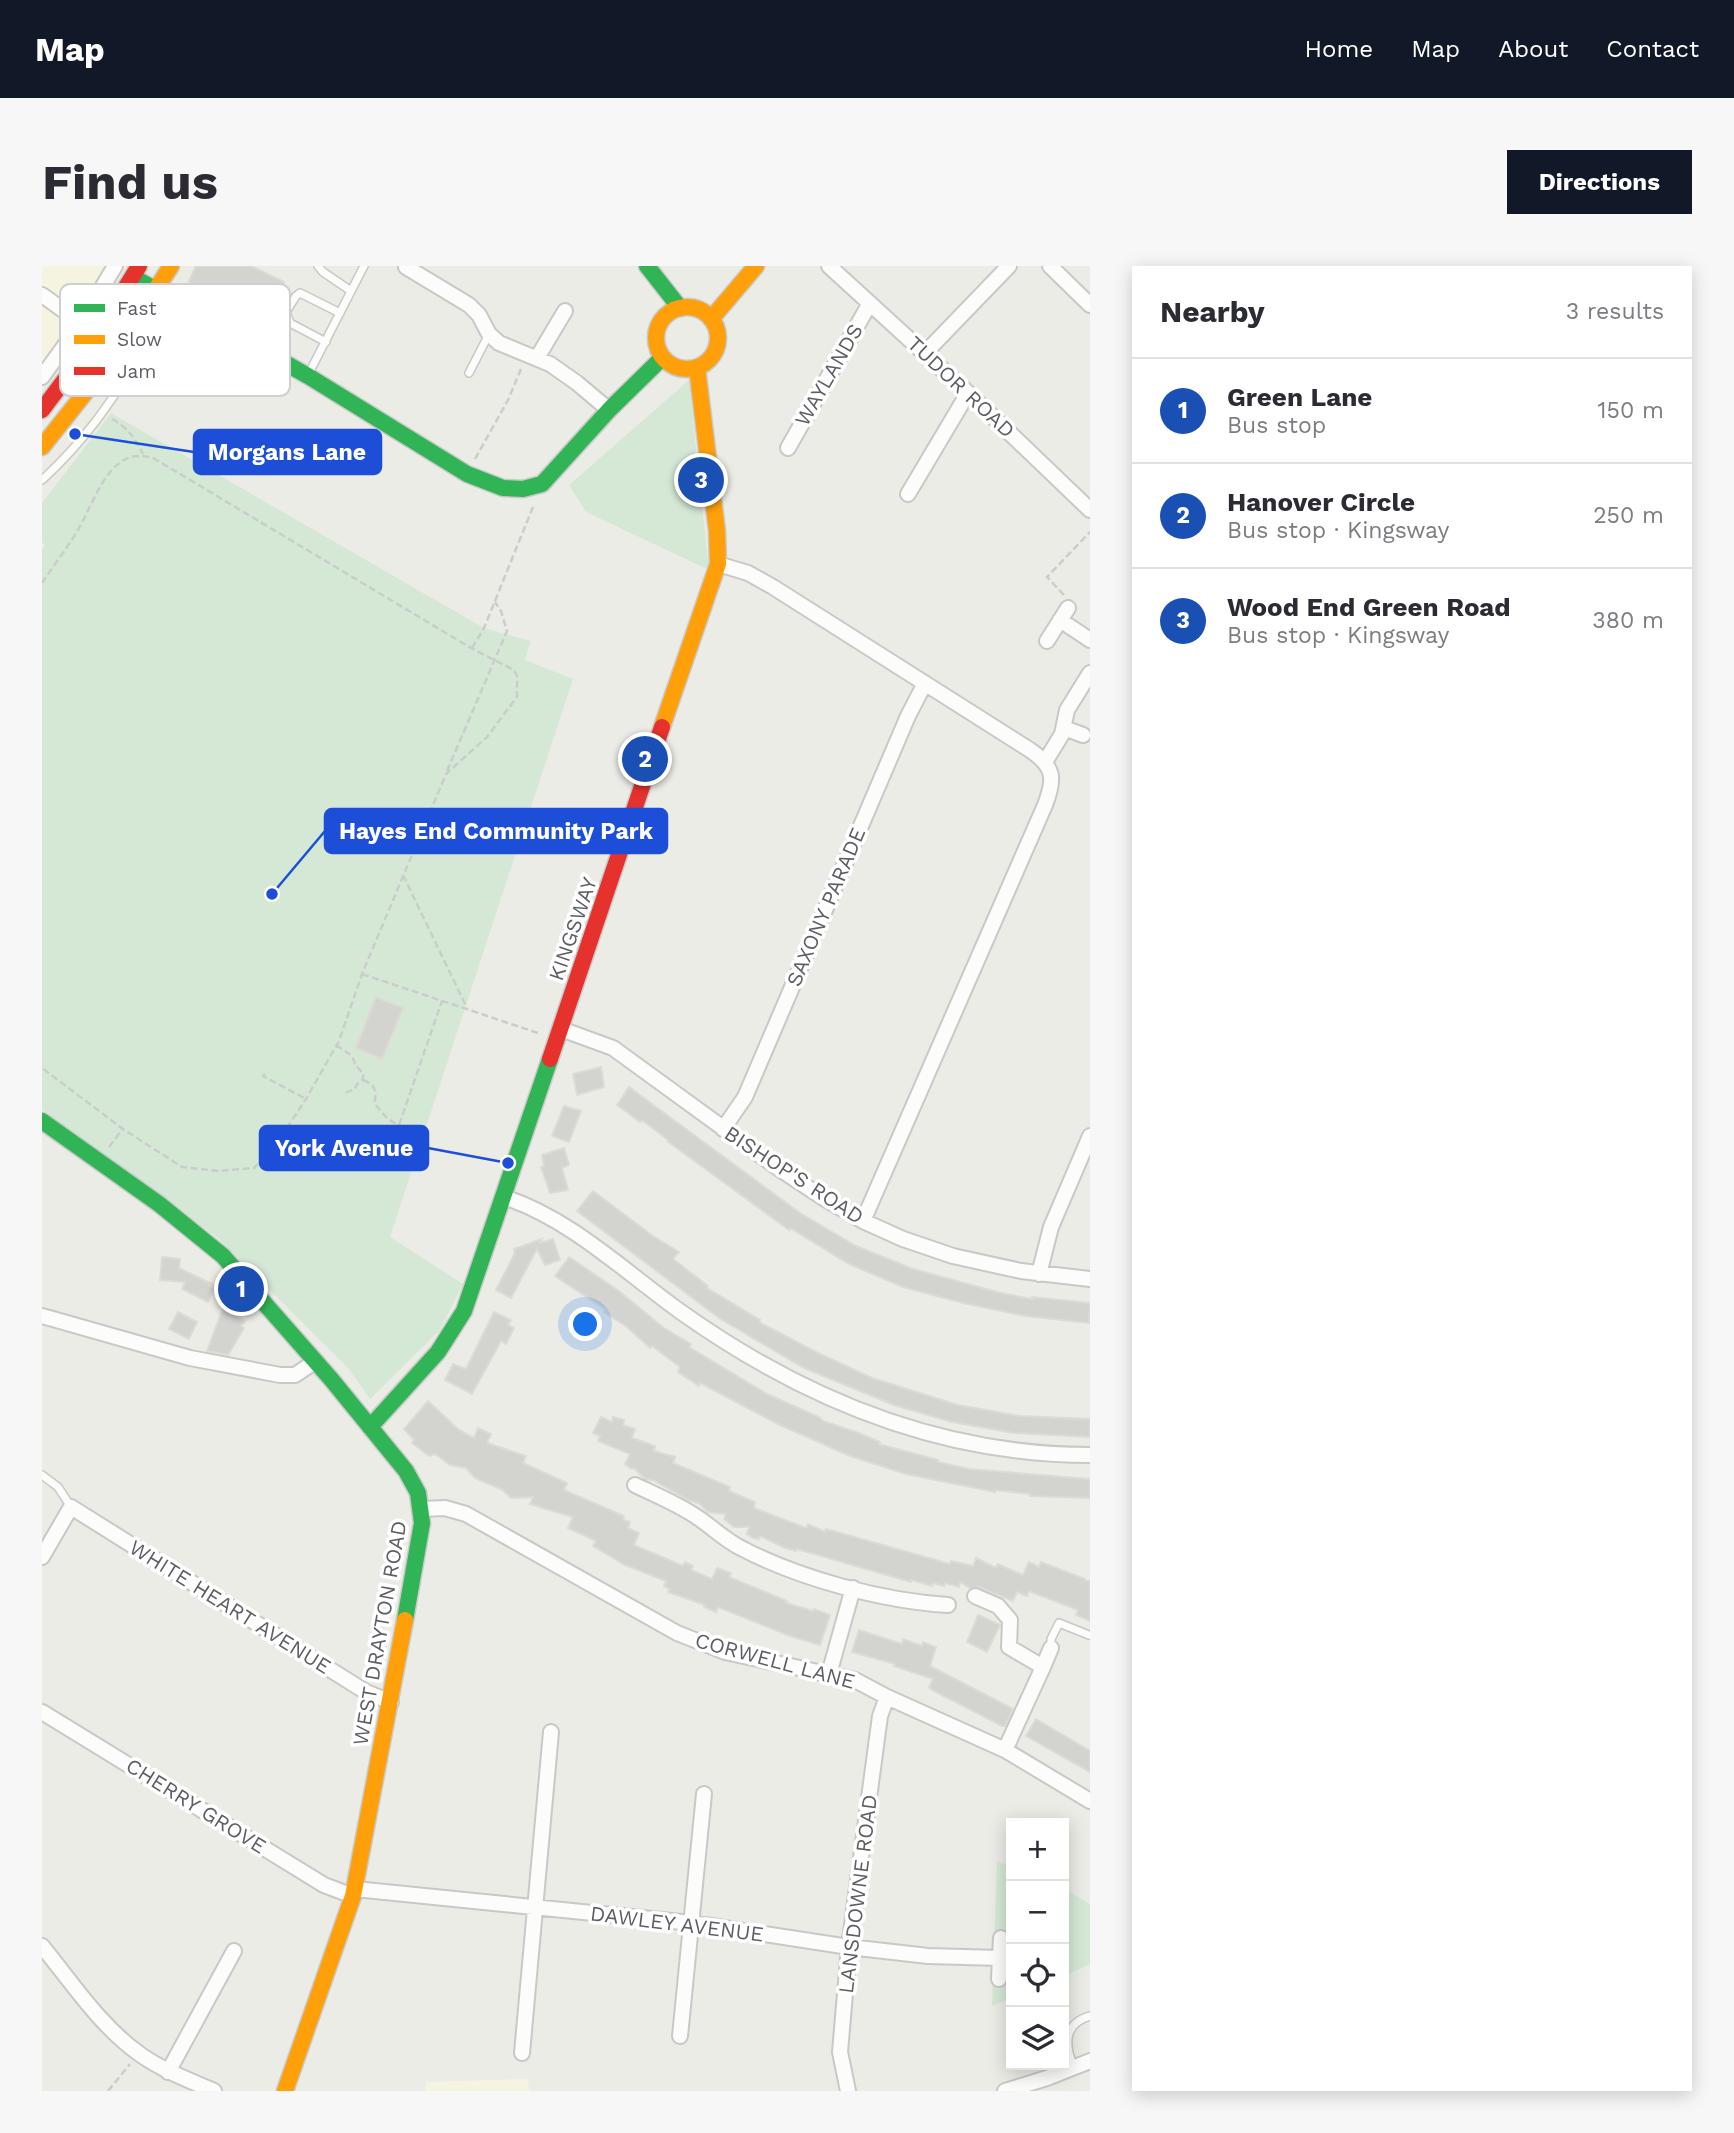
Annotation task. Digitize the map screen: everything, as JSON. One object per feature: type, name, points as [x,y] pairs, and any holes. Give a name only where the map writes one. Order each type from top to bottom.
[{"type":"street","points":[[104,284],[115,266]]},
{"type":"street","points":[[160,284],[171,266]]},
{"type":"street","points":[[647,266],[680,308]]},
{"type":"street","points":[[711,319],[756,266]]},
{"type":"street","name":"TUDOR ROAD","points":[[829,266],[968,393],[1090,510]]},
{"type":"street","points":[[925,353],[1009,266]]},
{"type":"street","points":[[1050,266],[1090,304]]},
{"type":"street","points":[[406,267],[469,305],[479,315],[489,334],[499,343],[532,355],[577,383],[609,410]]},
{"type":"street","points":[[42,295],[60,308]]},
{"type":"street","name":"WAYLANDS","points":[[788,448],[870,303]]},
{"type":"street","points":[[680,308],[698,309],[711,319],[718,337],[716,349],[708,361],[697,368],[677,368],[662,358],[656,343],[659,324],[667,314],[680,308]]},
{"type":"street","points":[[532,355],[565,311]]},
{"type":"street","points":[[42,377],[60,352]]},
{"type":"street","points":[[290,366],[467,474],[503,489],[520,490],[536,487],[548,478],[609,410],[662,358]]},
{"type":"street","name":"KINGSWAY","points":[[370,1427],[429,1363],[456,1328],[474,1287],[718,564],[717,531],[697,368]]},
{"type":"street","points":[[42,410],[60,386]]},
{"type":"street","points":[[908,494],[968,393]]},
{"type":"street","points":[[42,447],[83,396]]},
{"type":"street","points":[[718,564],[748,573],[773,587],[1030,750],[1045,762],[1052,779],[1045,805],[863,1221]]},
{"type":"street","points":[[1047,640],[1064,614],[1090,640]]},
{"type":"street","points":[[1045,762],[1065,727],[1067,710],[1090,673]]},
{"type":"street","name":"SAXONY PARADE","points":[[723,1129],[745,1097],[908,716],[925,683]]},
{"type":"street","points":[[1065,727],[1087,737]]},
{"type":"street","name":"BISHOP'S ROAD","points":[[560,1034],[594,1039],[613,1048],[723,1129],[825,1199],[863,1221],[944,1253],[1038,1274],[1090,1279]]},
{"type":"street","name":"WEST DRAYTON ROAD","points":[[42,1121],[185,1223],[223,1256],[370,1427],[412,1480],[420,1495],[422,1509],[417,1558],[354,1892],[285,2091]]},
{"type":"street","points":[[1038,1274],[1051,1227],[1090,1136]]},
{"type":"street","points":[[504,1197],[548,1216],[714,1334],[767,1367],[835,1401],[880,1419],[952,1440],[1021,1451],[1090,1455]]},
{"type":"street","points":[[42,1316],[190,1358],[280,1375],[295,1375],[316,1362]]},
{"type":"street","points":[[635,1485],[677,1505],[742,1549],[803,1574],[904,1601],[948,1605]]},
{"type":"street","points":[[42,1557],[71,1507]]},
{"type":"street","name":"WHITE HEART AVENUE","points":[[71,1507],[366,1692],[391,1702]]},
{"type":"street","name":"CORWELL LANE","points":[[422,1509],[445,1508],[466,1514],[660,1624],[710,1647],[855,1681],[1005,1750],[1090,1801]]},
{"type":"street","points":[[829,1674],[853,1588]]},
{"type":"street","points":[[975,1596],[998,1606],[1010,1620],[1009,1647],[1043,1667]]},
{"type":"street","points":[[1005,1750],[1052,1648]]},
{"type":"street","name":"LANSDOWNE ROAD","points":[[848,2091],[840,2052],[849,1947],[880,1716],[887,1697]]},
{"type":"street","name":"CHERRY GROVE","points":[[42,1712],[324,1885],[354,1892]]},
{"type":"street","points":[[522,2053],[551,1732]]},
{"type":"street","points":[[680,2036],[704,1794]]},
{"type":"street","name":"DAWLEY AVENUE","points":[[354,1892],[692,1923],[849,1947],[928,1955],[1000,1958]]},
{"type":"street","points":[[999,1979],[1001,1937]]},
{"type":"street","points":[[42,1946],[109,2029],[168,2072],[214,2091]]},
{"type":"street","points":[[168,2072],[234,1951]]},
{"type":"street","points":[[1005,2091],[1090,2061]]},
{"type":"lane","points":[[318,266],[351,291]]},
{"type":"lane","points":[[308,376],[364,266]]},
{"type":"lane","points":[[290,306],[300,293],[340,313]]},
{"type":"lane","points":[[290,323],[326,342]]},
{"type":"lane","points":[[469,373],[489,334]]},
{"type":"lane","points":[[42,480],[102,416],[115,396]]},
{"type":"lane","points":[[42,1475],[58,1487],[71,1507]]},
{"type":"lane","points":[[1052,1648],[1051,1639],[1059,1623],[1089,1635]]},
{"type":"lane","points":[[1074,2068],[1067,2052],[1069,2032],[1079,2019],[1090,2016]]},
{"type":"path","points":[[467,474],[532,355]]},
{"type":"path","points":[[102,416],[125,426],[134,435],[143,454]]},
{"type":"path","points":[[42,583],[79,528],[107,476],[123,460],[143,454],[156,459],[471,648],[514,670],[517,677],[517,697],[487,737],[446,774]]},
{"type":"path","points":[[471,648],[484,628],[533,508]]},
{"type":"path","points":[[1064,614],[1071,602],[1047,577],[1090,532]]},
{"type":"path","points":[[42,1068],[123,1129],[182,1167],[218,1171],[254,1168],[273,1149],[306,1099],[336,1045],[362,974],[507,631],[502,611],[495,602]]},
{"type":"path","points":[[404,875],[467,1009]]},
{"type":"path","points":[[362,974],[467,1009],[560,1034]]},
{"type":"path","points":[[363,1080],[376,1090],[374,1103],[377,1110],[388,1121],[399,1125],[442,1001]]},
{"type":"path","points":[[336,1045],[352,1055],[355,1066],[364,1074],[363,1080],[355,1089],[342,1094]]},
{"type":"path","points":[[265,1074],[263,1076],[306,1099]]},
{"type":"path","points":[[99,1161],[123,1129]]},
{"type":"path","points":[[108,2091],[139,2053]]},
{"type":"shaded area","points":[[42,266],[107,266],[97,284],[60,284],[60,345],[42,369]]},
{"type":"shaded area","points":[[689,380],[709,570],[586,512],[569,485]]},
{"type":"shaded area","points":[[111,413],[484,628],[531,641],[525,660],[573,679],[390,1237],[463,1284],[440,1330],[370,1399],[349,1369],[219,1239],[42,1109],[42,551],[45,545],[42,542],[42,503]]},
{"type":"shaded area","points":[[997,1861],[1006,1865],[1006,2000],[992,2006]]},
{"type":"shaded area","points":[[1069,1892],[1090,1904],[1090,1964],[1069,1974]]},
{"type":"shaded area","points":[[528,2079],[529,2091],[425,2091],[426,2082]]},
{"type":"building","points":[[196,266],[251,266],[284,282],[190,284]]},
{"type":"building","points":[[376,997],[403,1008],[382,1059],[356,1048]]},
{"type":"building","points":[[601,1067],[604,1087],[577,1095],[573,1074]]},
{"type":"building","points":[[629,1087],[800,1213],[856,1246],[913,1269],[1001,1293],[1032,1299],[1090,1303],[1089,1323],[1025,1316],[963,1303],[903,1287],[849,1264],[790,1228],[789,1230],[642,1120],[640,1122],[617,1105]]},
{"type":"building","points":[[564,1106],[581,1111],[569,1142],[552,1136]]},
{"type":"building","points":[[564,1148],[569,1165],[562,1168],[568,1190],[550,1193],[541,1167],[544,1166],[542,1155]]},
{"type":"building","points":[[593,1191],[679,1252],[673,1259],[708,1286],[707,1288],[760,1320],[759,1322],[816,1352],[872,1378],[958,1405],[1020,1416],[1090,1419],[1090,1437],[1014,1433],[952,1422],[894,1405],[804,1368],[719,1318],[577,1211]]},
{"type":"building","points":[[542,1239],[540,1243],[553,1239],[560,1260],[545,1265],[537,1249],[511,1298],[496,1290],[515,1253],[514,1249]]},
{"type":"building","points":[[162,1257],[180,1259],[179,1268],[214,1285],[208,1285],[215,1288],[208,1302],[182,1289],[185,1282],[160,1280]]},
{"type":"building","points":[[569,1257],[619,1291],[664,1328],[691,1344],[689,1347],[767,1394],[823,1421],[856,1432],[880,1442],[879,1444],[969,1469],[1090,1479],[1090,1498],[995,1492],[906,1474],[850,1456],[780,1425],[700,1383],[699,1386],[678,1372],[680,1367],[652,1346],[650,1348],[627,1327],[604,1312],[606,1310],[555,1276]]},
{"type":"building","points":[[223,1308],[245,1321],[241,1326],[244,1328],[228,1355],[207,1351]]},
{"type":"building","points":[[178,1312],[197,1322],[189,1339],[169,1329]]},
{"type":"building","points":[[494,1312],[511,1320],[508,1325],[514,1328],[506,1344],[501,1341],[472,1394],[445,1380],[453,1364],[466,1369]]},
{"type":"building","points":[[428,1401],[459,1430],[474,1438],[478,1428],[491,1434],[487,1443],[526,1456],[523,1463],[567,1483],[564,1490],[624,1516],[623,1520],[630,1522],[628,1528],[639,1533],[634,1545],[683,1566],[685,1562],[693,1566],[691,1570],[712,1579],[717,1568],[731,1573],[729,1577],[787,1601],[786,1603],[830,1615],[820,1645],[718,1607],[716,1612],[704,1607],[705,1605],[668,1592],[670,1589],[664,1586],[666,1581],[625,1565],[593,1546],[596,1541],[568,1528],[573,1517],[530,1504],[533,1497],[511,1498],[503,1490],[475,1478],[466,1468],[450,1465],[435,1454],[429,1456],[412,1443],[414,1440],[404,1429]]},
{"type":"building","points":[[601,1417],[612,1422],[613,1417],[624,1420],[623,1425],[635,1429],[632,1438],[655,1446],[654,1451],[675,1457],[673,1463],[730,1487],[729,1491],[755,1502],[754,1508],[806,1528],[808,1524],[825,1532],[826,1529],[950,1564],[951,1561],[973,1566],[976,1558],[996,1568],[998,1564],[1023,1575],[1029,1562],[1039,1567],[1041,1562],[1090,1581],[1090,1621],[1076,1615],[1078,1610],[1029,1591],[1027,1596],[1017,1592],[1013,1601],[979,1587],[970,1588],[960,1582],[959,1587],[945,1583],[944,1586],[933,1583],[932,1586],[912,1580],[911,1582],[797,1549],[785,1548],[760,1536],[759,1539],[753,1538],[747,1534],[749,1527],[734,1527],[724,1519],[726,1514],[708,1512],[699,1503],[690,1501],[653,1480],[645,1479],[635,1469],[630,1468],[625,1464],[630,1454],[598,1441],[600,1436],[593,1433]]},
{"type":"building","points":[[978,1615],[1000,1625],[987,1652],[967,1642]]},
{"type":"building","points":[[859,1630],[902,1644],[903,1639],[922,1646],[923,1642],[936,1647],[930,1666],[1013,1709],[1005,1726],[932,1690],[929,1687],[933,1679],[894,1666],[895,1664],[852,1652]]},
{"type":"building","points":[[1036,1719],[1090,1751],[1090,1772],[1026,1736]]},
{"type":"traffic: fast","points":[[647,266],[680,308]]},
{"type":"traffic: fast","points":[[133,277],[145,284]]},
{"type":"traffic: fast","points":[[290,366],[467,474],[503,488],[523,489],[542,484],[609,410],[662,358]]},
{"type":"traffic: fast","points":[[370,1427],[438,1352],[464,1311],[550,1059]]},
{"type":"traffic: fast","points":[[42,1121],[159,1204],[223,1256],[331,1379],[406,1471],[418,1493],[422,1523],[405,1620]]},
{"type":"traffic: slow","points":[[159,284],[171,266]]},
{"type":"traffic: slow","points":[[711,319],[756,266]]},
{"type":"traffic: slow","points":[[681,307],[693,307],[709,316],[716,326],[718,338],[716,350],[709,360],[693,369],[681,369],[670,364],[661,355],[656,344],[656,332],[661,321],[670,312],[681,307]]},
{"type":"traffic: slow","points":[[662,727],[718,564],[717,531],[697,368]]},
{"type":"traffic: slow","points":[[42,447],[83,396]]},
{"type":"traffic: slow","points":[[285,2091],[353,1896],[405,1620]]},
{"type":"traffic: jam","points":[[128,284],[139,266]]},
{"type":"traffic: jam","points":[[42,410],[60,386]]},
{"type":"traffic: jam","points":[[550,1059],[662,727]]},
{"type":"place","name":"Morgans Lane","points":[[75,434]]},
{"type":"place","name":"Wood End Green Road","points":[[701,480]]},
{"type":"place","name":"Hanover Circle","points":[[645,759]]},
{"type":"place","name":"Hayes End Community Park","points":[[272,894]]},
{"type":"place","name":"York Avenue","points":[[508,1163]]},
{"type":"place","name":"Green Lane","points":[[241,1289]]}]
